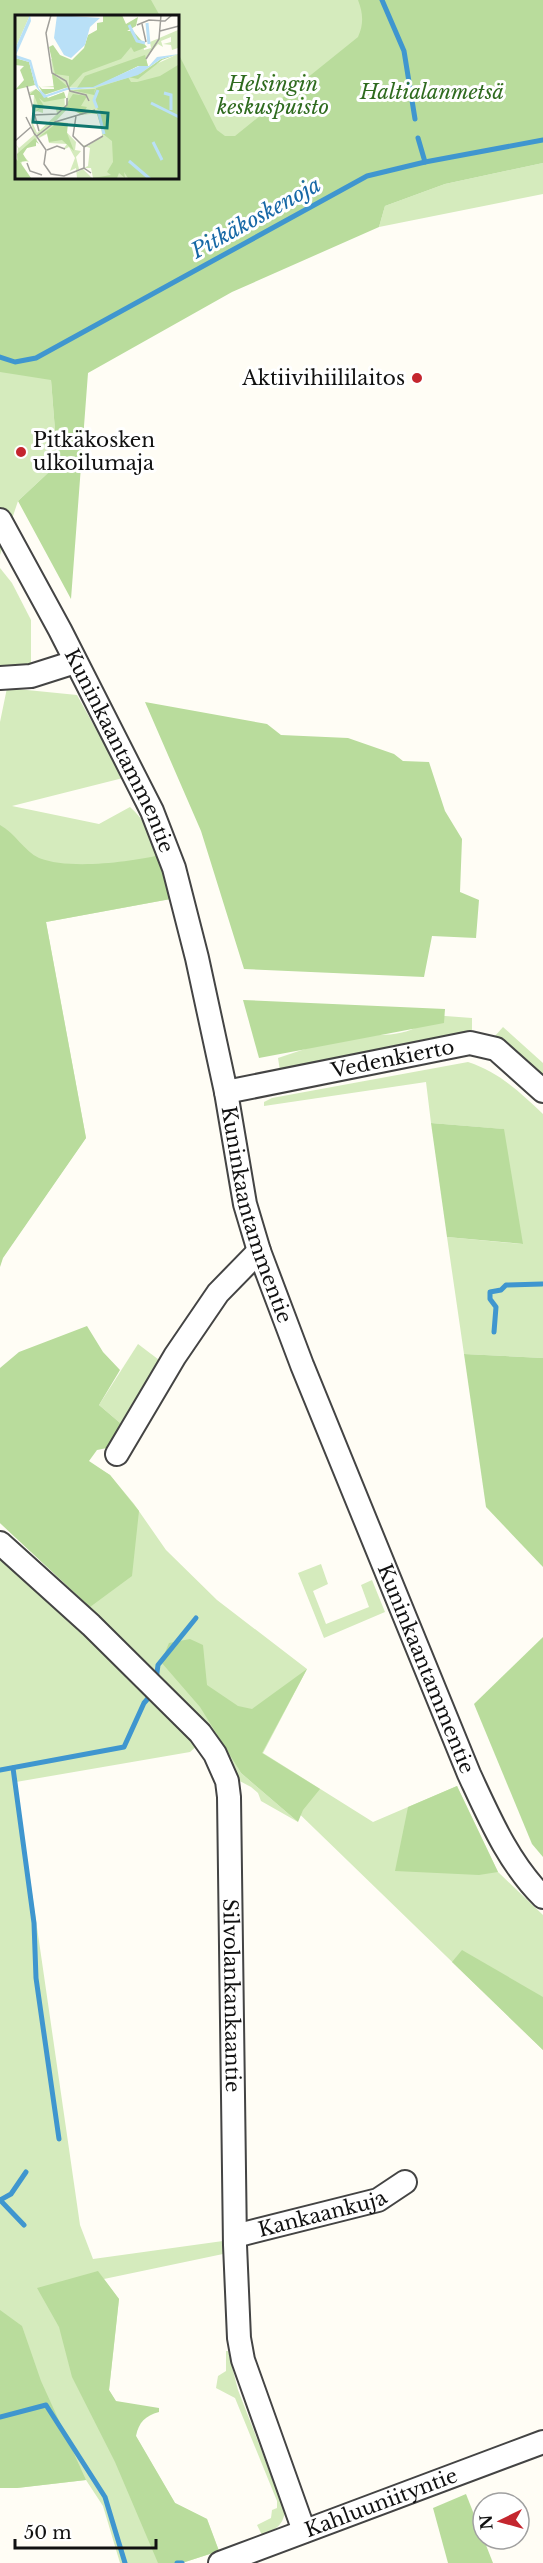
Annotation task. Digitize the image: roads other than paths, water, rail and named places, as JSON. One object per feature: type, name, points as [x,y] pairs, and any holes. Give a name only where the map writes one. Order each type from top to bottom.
[{"type":"street","name":"Kuninkaantammentie","points":[[0,520],[152,811],[174,868],[197,958],[226,1092],[245,1204],[259,1251],[302,1365],[469,1774],[507,1849],[523,1875],[543,1897]]},
{"type":"street","points":[[0,678],[31,676],[75,662]]},
{"type":"street","name":"Vedenkierto","points":[[226,1092],[470,1043],[496,1049],[543,1091]]},
{"type":"street","points":[[118,1460],[175,1356],[218,1293],[259,1251]]},
{"type":"street","name":"Silvolankankaantie","points":[[0,1543],[91,1625],[200,1733],[215,1754],[227,1781],[235,2236],[239,2338],[243,2360],[304,2531]]},
{"type":"street","name":"Kankaankuja","points":[[235,2236],[378,2200],[405,2182]]},
{"type":"street","name":"Kahluuniityntie","points":[[220,2563],[543,2442]]},
{"type":"waterway","points":[[382,0],[404,51],[415,119]]},
{"type":"waterway","points":[[418,138],[425,162]]},
{"type":"waterway","name":"Pitkäkoskenoja","points":[[0,357],[15,362],[36,358],[367,176],[425,162],[543,140]]},
{"type":"waterway","points":[[494,1332],[496,1307],[490,1299],[490,1292],[501,1290],[506,1285],[542,1284]]},
{"type":"waterway","points":[[156,1680],[158,1665],[196,1618]]},
{"type":"waterway","points":[[0,1770],[124,1747],[144,1703],[151,1695]]},
{"type":"waterway","points":[[13,1768],[34,1923],[36,1978],[59,2139]]},
{"type":"waterway","points":[[0,2200],[11,2194],[26,2172]]},
{"type":"waterway","points":[[0,2200],[24,2225]]},
{"type":"waterway","points":[[0,2417],[46,2405],[105,2497],[125,2563]]},
{"type":"waterway","points":[[177,2563],[182,2563]]},
{"type":"place","name":"Aktiivihiililaitos","points":[[417,378]]},
{"type":"place","name":"Pitkäkosken ulkoilumaja","points":[[21,452]]},
{"type":"park label","name":"Haltialanmetsä","points":[[432,92]]},
{"type":"park label","name":"Helsingin keskuspuisto","points":[[273,96]]}]
